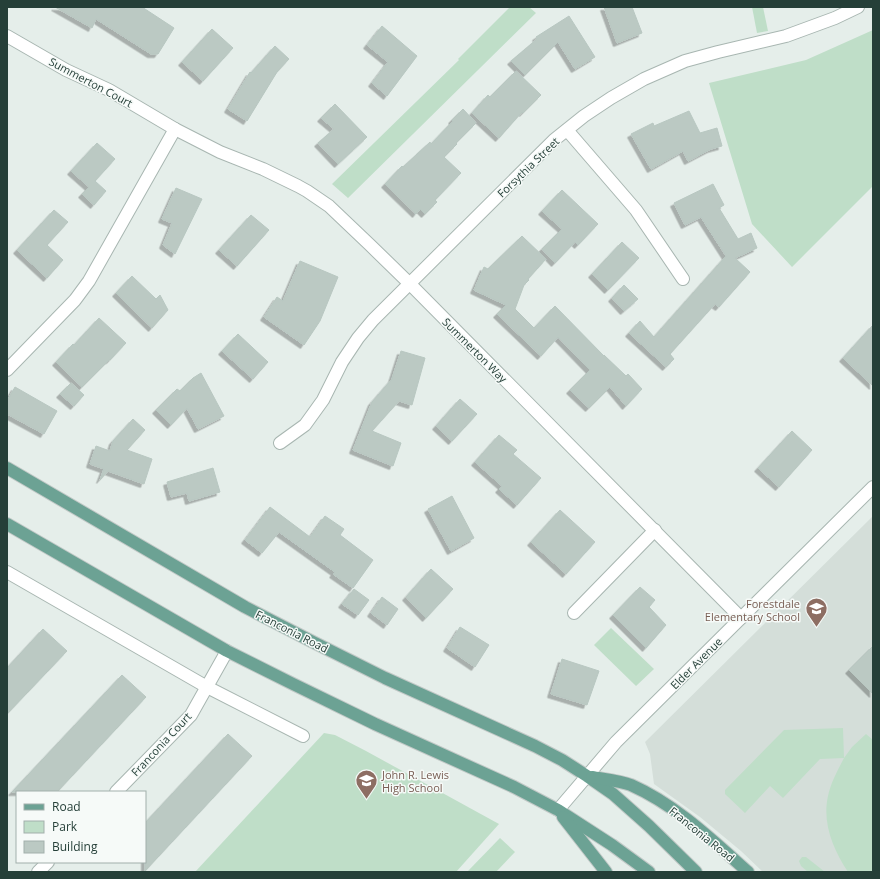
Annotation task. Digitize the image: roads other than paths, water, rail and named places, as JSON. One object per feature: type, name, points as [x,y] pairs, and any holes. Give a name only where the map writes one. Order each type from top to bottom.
[{"type":"main road","name":"Franconia Road","points":[[7,468],[251,610],[379,674],[536,746],[562,760],[624,803],[696,872]]},
{"type":"main road","points":[[7,524],[227,651],[375,724],[514,787],[558,810],[612,845],[649,872]]},
{"type":"main road","name":"Franconia Road","points":[[587,776],[629,784],[656,799],[691,822],[748,872]]},
{"type":"main road","points":[[558,810],[606,872]]},
{"type":"street","name":"Forsythia Street","points":[[280,443],[304,425],[323,400],[342,362],[358,338],[373,320],[554,140],[584,116],[610,98],[644,79],[685,62],[718,52],[786,36],[836,18],[858,7]]},
{"type":"street","name":"Summerton Court","points":[[7,36],[66,70],[109,90],[175,129]]},
{"type":"street","points":[[7,370],[75,300],[89,281],[175,129]]},
{"type":"street","name":"Summerton Way","points":[[175,129],[220,152],[263,169],[298,186],[329,206],[410,284],[741,618]]},
{"type":"street","points":[[567,130],[636,210],[683,279]]},
{"type":"street","name":"Elder Avenue","points":[[558,810],[616,742],[873,487]]},
{"type":"street","points":[[574,613],[655,530]]},
{"type":"street","points":[[7,572],[207,687],[302,736]]},
{"type":"street","name":"Franconia Court","points":[[117,791],[191,715],[227,651]]},
{"type":"street","points":[[38,872],[47,863]]},
{"type":"place","name":"Forestdale Elementary School","points":[[816,628]]},
{"type":"place","name":"John R. Lewis High School","points":[[367,800]]}]
